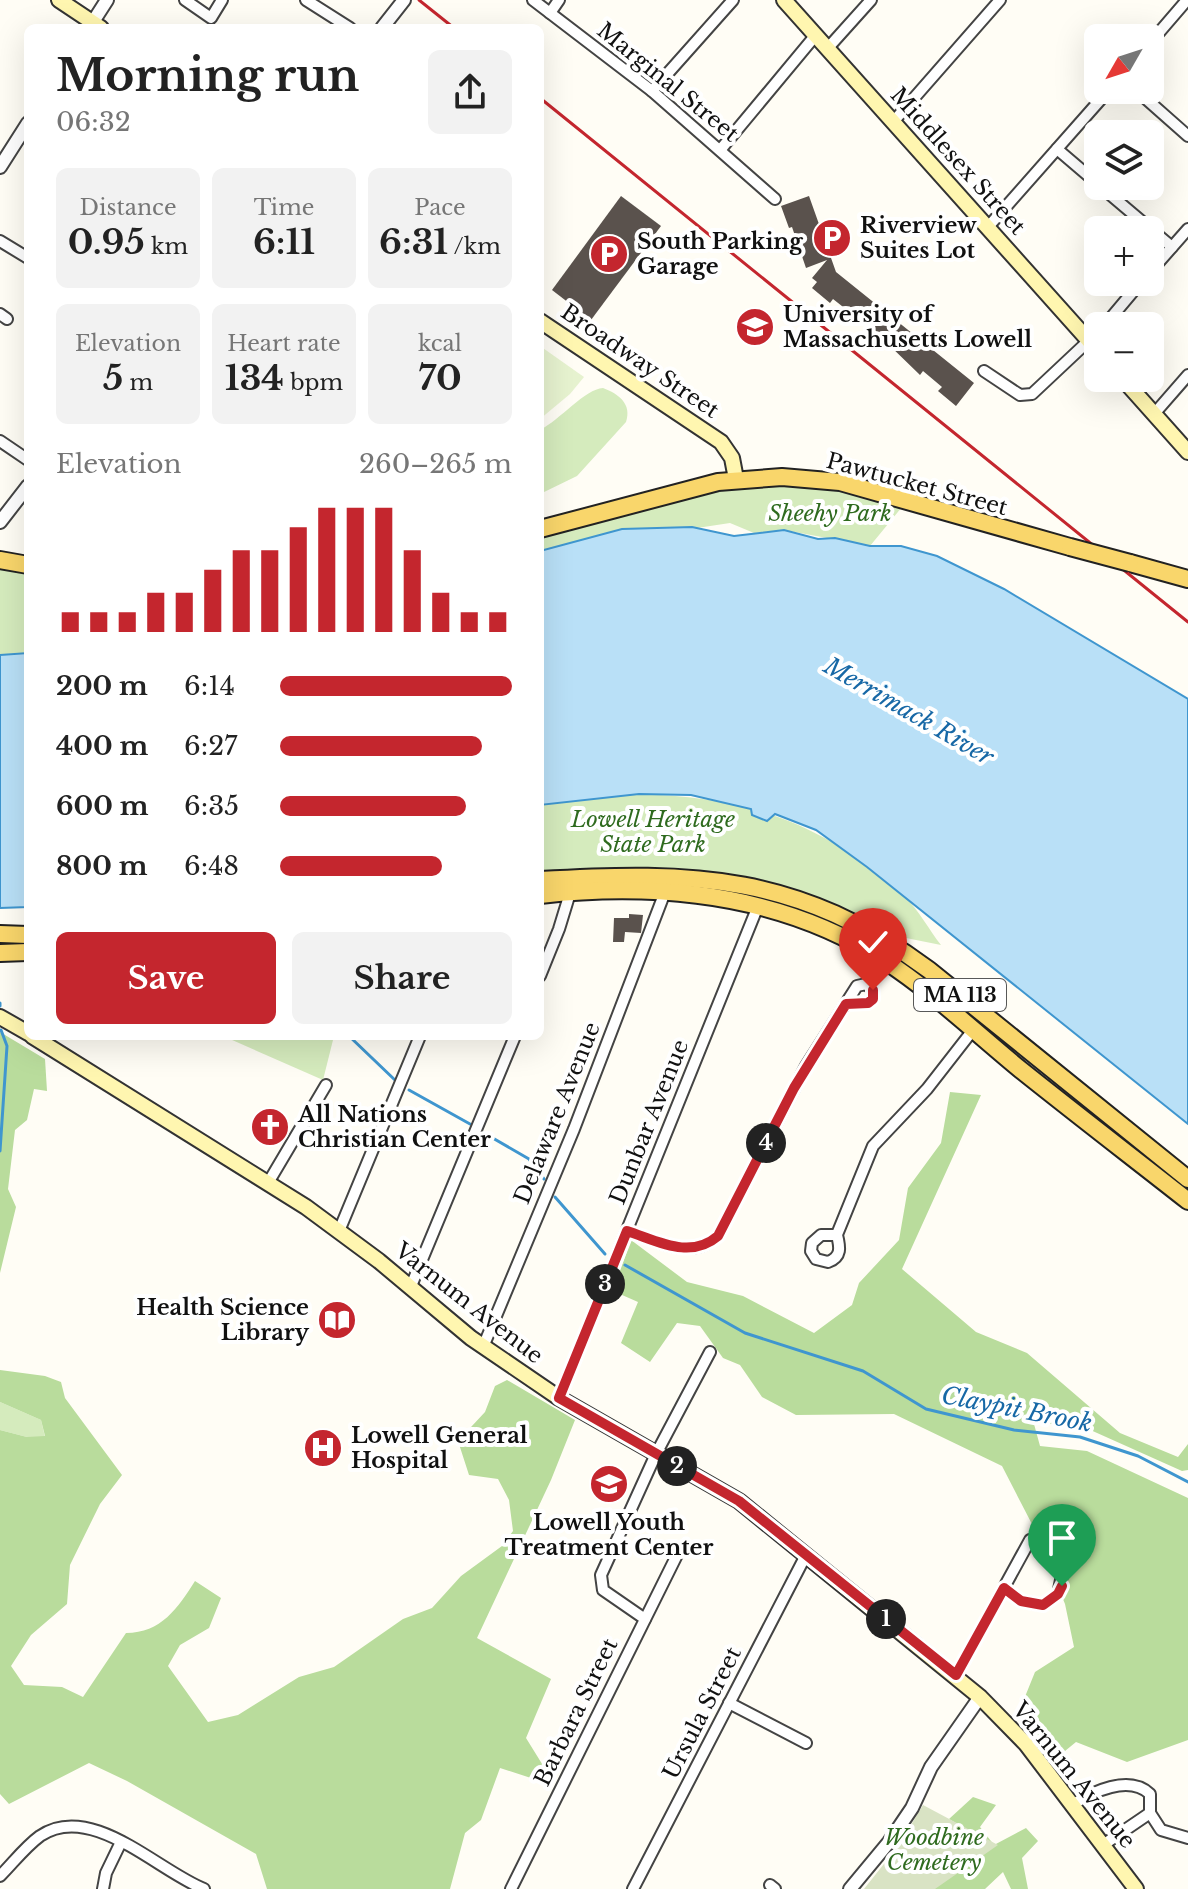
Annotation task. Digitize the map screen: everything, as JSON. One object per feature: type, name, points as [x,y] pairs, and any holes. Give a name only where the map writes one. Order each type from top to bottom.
[{"type":"main road","points":[[59,0],[91,24]]},
{"type":"main road","name":"Middlesex Street","points":[[784,0],[1084,330]]},
{"type":"main road","name":"Broadway Street","points":[[544,324],[721,442],[732,458],[736,479]]},
{"type":"main road","points":[[1134,392],[1188,452]]},
{"type":"main road","name":"Pawtucket Street","points":[[544,528],[736,479],[782,477],[840,482],[1188,579]]},
{"type":"main road","points":[[0,560],[24,564]]},
{"type":"main road","name":"MA 113","points":[[544,880],[643,875],[703,878],[770,891],[842,918],[887,941],[929,970],[1188,1179]]},
{"type":"main road","name":"MA 113","points":[[544,895],[665,892],[723,898],[823,927],[862,947],[915,981],[1188,1201]]},
{"type":"main road","points":[[0,934],[24,935]]},
{"type":"main road","points":[[0,953],[24,952]]},
{"type":"main road","name":"Varnum Avenue","points":[[0,1017],[24,1031]]},
{"type":"main road","name":"Varnum Avenue","points":[[38,1040],[268,1183],[339,1231],[483,1347],[559,1398],[722,1490],[806,1555],[980,1697],[1026,1744],[1133,1888]]},
{"type":"street","points":[[95,24],[107,0]]},
{"type":"street","points":[[185,0],[211,18],[222,0]]},
{"type":"street","points":[[306,0],[344,24]]},
{"type":"street","name":"Marginal Street","points":[[533,0],[652,91],[775,199]]},
{"type":"street","points":[[550,13],[559,0]]},
{"type":"street","points":[[652,91],[733,0]]},
{"type":"street","points":[[827,49],[871,0]]},
{"type":"street","points":[[893,122],[1000,0]]},
{"type":"street","points":[[1164,27],[1187,0]]},
{"type":"street","points":[[385,24],[400,5]]},
{"type":"street","points":[[721,149],[815,36]]},
{"type":"street","points":[[988,227],[1097,104]]},
{"type":"street","points":[[1152,104],[1188,136]]},
{"type":"street","points":[[0,167],[24,129]]},
{"type":"street","points":[[1057,149],[1084,172]]},
{"type":"street","points":[[1117,200],[1172,247]]},
{"type":"street","points":[[1164,256],[1188,229]]},
{"type":"street","points":[[0,241],[24,256]]},
{"type":"street","points":[[1116,312],[1129,296]]},
{"type":"street","points":[[984,371],[1026,396],[1084,351]]},
{"type":"street","points":[[1154,414],[1188,375]]},
{"type":"street","points":[[0,441],[24,457]]},
{"type":"street","points":[[0,522],[24,491]]},
{"type":"street","name":"Delaware Avenue","points":[[483,1347],[574,1129],[665,892]]},
{"type":"street","points":[[544,966],[570,893]]},
{"type":"street","name":"Dunbar Avenue","points":[[559,1398],[758,906]]},
{"type":"street","points":[[627,1231],[691,1249],[706,1245],[718,1236],[800,1077],[846,1004]]},
{"type":"street","points":[[837,1235],[873,1146],[927,1089],[973,1030]]},
{"type":"street","points":[[339,1231],[418,1040]]},
{"type":"street","points":[[411,1286],[513,1040]]},
{"type":"street","points":[[268,1183],[326,1085]]},
{"type":"street","points":[[645,1619],[603,1590],[601,1575],[656,1454],[710,1352]]},
{"type":"street","points":[[956,1675],[1030,1540],[1052,1547],[1064,1566],[1058,1594],[1043,1605],[1021,1601],[1004,1588]]},
{"type":"street","name":"Barbara Street","points":[[511,1889],[678,1553]]},
{"type":"street","name":"Ursula Street","points":[[633,1889],[806,1555]]},
{"type":"street","points":[[850,1889],[912,1808],[931,1767],[980,1697]]},
{"type":"street","points":[[729,1703],[806,1743]]},
{"type":"street","points":[[1072,1805],[1109,1787],[1140,1787],[1150,1794],[1150,1813],[1161,1830],[1188,1838]]},
{"type":"street","points":[[1103,1845],[1150,1813]]},
{"type":"street","points":[[0,1876],[40,1836],[55,1829],[86,1828],[104,1831],[204,1889]]},
{"type":"street","points":[[103,1889],[106,1873],[121,1842]]},
{"type":"green space","points":[[544,349],[584,377],[570,394],[544,416]]},
{"type":"green space","points":[[603,388],[623,400],[627,410],[626,422],[577,476],[544,492],[544,427]]},
{"type":"green space","name":"Sheehy Park","points":[[788,483],[827,487],[902,507],[870,546],[784,530],[754,533],[730,523],[697,528],[622,529],[544,550],[544,535],[714,491]]},
{"type":"green space","points":[[0,566],[24,570],[24,653],[0,655]]},
{"type":"green space","name":"Lowell Heritage State Park","points":[[638,794],[677,796],[749,808],[782,818],[844,849],[874,870],[914,907],[941,945],[886,934],[780,888],[697,870],[616,869],[544,873],[544,805]]},
{"type":"green space","points":[[0,1032],[45,1059],[47,1091],[34,1089],[27,1120],[15,1130],[8,1189],[16,1207],[0,1273]]},
{"type":"green space","points":[[232,1040],[333,1040],[323,1080]]},
{"type":"green space","points":[[950,1092],[981,1095],[902,1269],[976,1332],[1027,1353],[1120,1433],[1178,1457],[1188,1444],[1188,1470],[1182,1471],[1077,1424],[1034,1424],[1040,1446],[1087,1451],[1188,1498],[1188,1740],[1127,1762],[1076,1742],[1054,1760],[1027,1735],[1018,1714],[1035,1672],[1074,1647],[1065,1604],[1034,1528],[1002,1466],[894,1414],[796,1415],[762,1397],[740,1365],[723,1358],[700,1326],[677,1323],[650,1362],[621,1343],[638,1302],[613,1291],[631,1240],[687,1282],[743,1296],[814,1333],[852,1305],[859,1283],[899,1240],[908,1188],[941,1143]]},
{"type":"green space","points":[[0,1370],[45,1376],[61,1382],[65,1398],[122,1475],[100,1504],[70,1565],[67,1604],[31,1635],[11,1666],[24,1685],[62,1687],[83,1697],[126,1633],[159,1624],[182,1601],[195,1581],[221,1598],[209,1628],[180,1645],[168,1666],[208,1722],[238,1715],[299,1677],[334,1667],[403,1619],[432,1608],[461,1576],[502,1546],[513,1531],[509,1500],[498,1479],[469,1475],[458,1441],[485,1412],[495,1386],[507,1380],[575,1420],[551,1480],[477,1638],[551,1679],[526,1738],[552,1780],[534,1779],[500,1768],[481,1820],[465,1833],[450,1889],[267,1889],[256,1854],[89,1763],[9,1804],[0,1794],[0,1430],[27,1437],[45,1436],[41,1420],[0,1402]]},
{"type":"green space","points":[[0,1402],[41,1420],[45,1437],[27,1437],[0,1430]]},
{"type":"green space","points":[[973,1797],[996,1805],[980,1827],[994,1845],[1026,1828],[1038,1841],[1022,1858],[1028,1889],[1011,1889],[1003,1872],[985,1889],[925,1889],[976,1835],[949,1819]]},
{"type":"green space","name":"Woodbine Cemetery","points":[[923,1805],[998,1845],[935,1889],[864,1889],[899,1845]]},
{"type":"water","name":"Merrimack River","points":[[692,527],[734,536],[784,530],[818,539],[835,538],[870,546],[901,546],[937,556],[1004,589],[1188,699],[1188,1124],[867,867],[816,830],[775,814],[767,821],[752,815],[751,809],[691,795],[639,794],[544,805],[544,550],[622,529]]},
{"type":"water","points":[[24,653],[24,907],[0,908],[0,655]]},
{"type":"building","name":"South Parking Garage","points":[[621,196],[661,226],[591,320],[552,290]]},
{"type":"building","points":[[809,196],[836,272],[974,383],[956,406],[938,391],[942,387],[923,371],[920,375],[886,342],[882,346],[873,339],[878,333],[863,320],[857,326],[848,319],[852,314],[833,299],[830,303],[812,288],[817,282],[812,278],[827,260],[806,268],[781,206]]},
{"type":"building","points":[[629,914],[643,915],[641,933],[625,932],[624,942],[613,942],[614,918],[629,918]]},
{"type":"waterway","points":[[0,1151],[7,1046],[1,1030]]},
{"type":"waterway","name":"Claypit Brook","points":[[353,1040],[396,1081]]},
{"type":"waterway","name":"Claypit Brook","points":[[409,1090],[470,1124]]},
{"type":"waterway","name":"Claypit Brook","points":[[484,1133],[529,1159],[544,1179]]},
{"type":"waterway","name":"Claypit Brook","points":[[555,1197],[605,1254]]},
{"type":"waterway","name":"Claypit Brook","points":[[625,1265],[745,1333],[863,1371],[926,1409],[1014,1430],[1080,1437],[1138,1456],[1188,1482]]},
{"type":"railway","points":[[419,0],[449,24]]},
{"type":"railway","points":[[544,101],[1188,622]]},
{"type":"place","name":"Riverview Suites Lot","points":[[832,238]]},
{"type":"place","name":"South Parking Garage","points":[[609,254]]},
{"type":"place","name":"University of Massachusetts Lowell","points":[[755,327]]},
{"type":"place","name":"All Nations Christian Center","points":[[270,1127]]},
{"type":"place","name":"Health Science Library","points":[[337,1320]]},
{"type":"place","name":"Lowell General Hospital","points":[[323,1448]]},
{"type":"place","name":"Lowell Youth Treatment Center","points":[[609,1484]]},
{"type":"route","points":[[873,990],[873,999],[868,1003],[846,1004],[806,1066],[718,1236],[706,1245],[691,1249],[675,1247],[627,1231],[559,1398],[739,1501],[956,1675],[1004,1588],[1021,1601],[1043,1605],[1058,1594],[1062,1586]]}]
